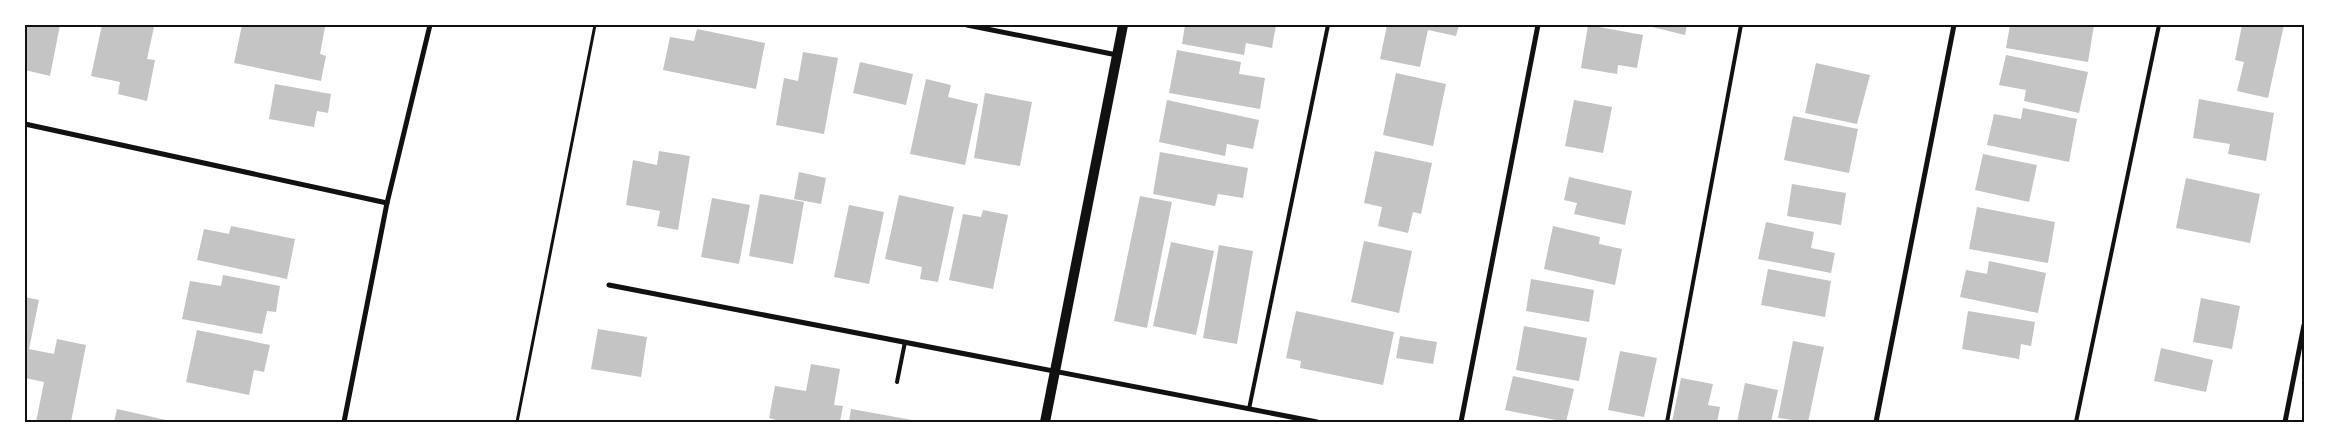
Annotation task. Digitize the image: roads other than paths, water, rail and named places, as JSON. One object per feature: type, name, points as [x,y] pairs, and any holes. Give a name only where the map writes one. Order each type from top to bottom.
[{"type":"main road","points":[[1045,422],[1122,25]]},
{"type":"street","points":[[344,422],[387,202],[430,25]]},
{"type":"street","points":[[968,25],[1117,56]]},
{"type":"street","points":[[1460,422],[1538,25]]},
{"type":"street","points":[[1876,422],[1954,25]]},
{"type":"street","points":[[25,124],[387,202]]},
{"type":"street","points":[[609,285],[1317,422]]},
{"type":"street","points":[[2285,422],[2304,325]]},
{"type":"lane","points":[[1249,409],[1328,25]]},
{"type":"lane","points":[[1667,422],[1741,25]]},
{"type":"lane","points":[[2076,422],[2159,25]]},
{"type":"lane","points":[[897,382],[905,342]]}]
